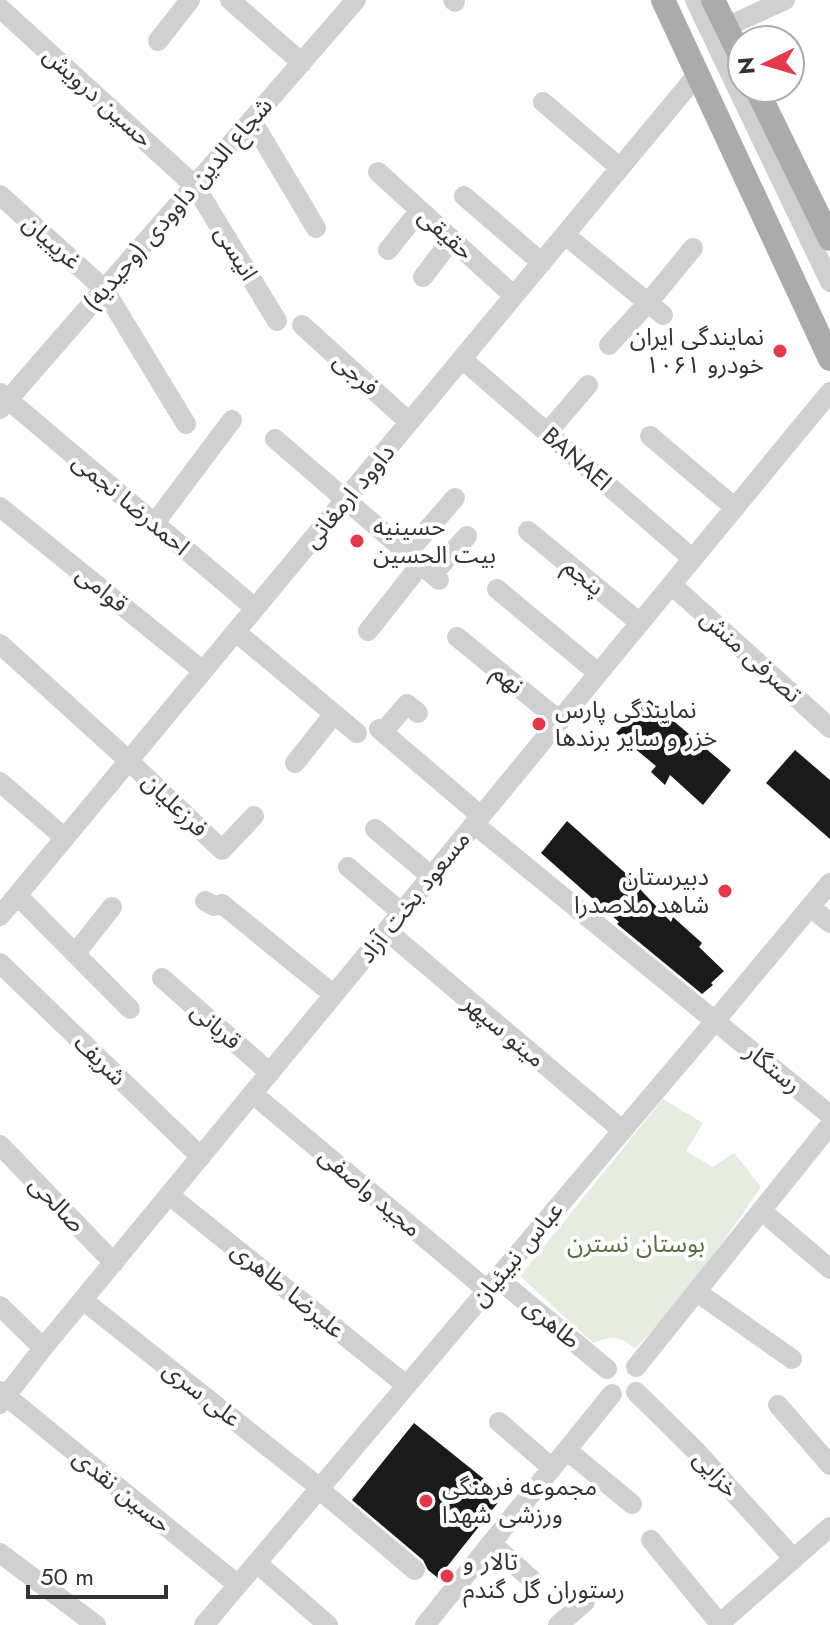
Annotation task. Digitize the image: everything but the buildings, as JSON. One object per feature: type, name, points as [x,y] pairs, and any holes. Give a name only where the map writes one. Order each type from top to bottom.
[{"type":"main road","points":[[663,0],[830,359]]},
{"type":"main road","points":[[713,0],[726,27]]},
{"type":"main road","points":[[764,104],[830,239]]},
{"type":"street","points":[[158,41],[190,0]]},
{"type":"street","points":[[230,0],[302,63]]},
{"type":"street","name":"شجاع الدین داوودی (وحیدیه)","points":[[3,401],[356,0]]},
{"type":"street","points":[[695,0],[830,282]]},
{"type":"street","points":[[705,0],[726,43]]},
{"type":"street","points":[[733,24],[785,0]]},
{"type":"street","name":"حسین درویش","points":[[0,8],[195,186]]},
{"type":"street","name":"داوود ارمغانی","points":[[6,907],[697,75]]},
{"type":"street","points":[[543,102],[620,168]]},
{"type":"street","points":[[756,104],[830,257]]},
{"type":"street","points":[[252,121],[316,228]]},
{"type":"street","name":"حقیقی","points":[[378,172],[514,296]]},
{"type":"street","name":"انیسی","points":[[195,186],[277,321]]},
{"type":"street","name":"غریبیان","points":[[0,195],[104,289],[186,424]]},
{"type":"street","points":[[464,196],[542,263]]},
{"type":"street","points":[[388,250],[420,210]]},
{"type":"street","points":[[565,235],[655,309]]},
{"type":"street","points":[[423,277],[452,239]]},
{"type":"street","points":[[609,345],[655,309],[693,248]]},
{"type":"street","name":"فرجی","points":[[302,325],[409,422]]},
{"type":"street","name":"BANAEI","points":[[462,359],[693,559]]},
{"type":"street","points":[[547,433],[588,385]]},
{"type":"street","name":"مسعود بخت آزاد","points":[[2,1397],[830,392]]},
{"type":"street","name":"احمدرضا نجمی","points":[[3,401],[255,608]]},
{"type":"street","points":[[154,524],[232,420]]},
{"type":"street","points":[[650,436],[735,508]]},
{"type":"street","points":[[275,439],[425,568]]},
{"type":"street","points":[[425,568],[455,498]]},
{"type":"street","name":"قوامی","points":[[0,507],[203,671]]},
{"type":"street","name":"پنجم","points":[[528,531],[640,623]]},
{"type":"street","points":[[368,631],[425,568],[467,536]]},
{"type":"street","name":"تصرفی منش","points":[[672,585],[830,728]]},
{"type":"street","points":[[497,589],[598,673]]},
{"type":"street","points":[[236,632],[357,733]]},
{"type":"street","name":"نهم","points":[[457,637],[560,721]]},
{"type":"street","points":[[0,644],[129,761]]},
{"type":"street","name":"رستگار","points":[[418,713],[407,704],[381,730],[477,820],[830,1115]]},
{"type":"street","points":[[295,763],[334,714]]},
{"type":"street","name":"فرزعلیان","points":[[129,761],[222,850],[254,816]]},
{"type":"street","points":[[0,782],[65,838]]},
{"type":"street","points":[[375,829],[432,877]]},
{"type":"street","points":[[348,867],[402,913]]},
{"type":"street","name":"عباس نبیئیان","points":[[204,1625],[830,883]]},
{"type":"street","points":[[205,901],[214,906],[222,904],[334,995]]},
{"type":"street","points":[[6,907],[75,954],[130,1009]]},
{"type":"street","points":[[75,954],[112,907]]},
{"type":"street","points":[[810,907],[830,923]]},
{"type":"street","name":"مینو سپهر","points":[[387,931],[622,1130]]},
{"type":"street","name":"شریف","points":[[0,963],[201,1157]]},
{"type":"street","name":"قربانی","points":[[162,978],[270,1073]]},
{"type":"street","name":"مجید واصفی","points":[[253,1094],[492,1284]]},
{"type":"street","points":[[636,1367],[830,1125]]},
{"type":"street","name":"صالحی","points":[[0,1145],[114,1263]]},
{"type":"street","name":"علیرضا طاهری","points":[[169,1195],[406,1385]]},
{"type":"street","points":[[762,1211],[830,1269]]},
{"type":"street","name":"طاهری","points":[[492,1284],[607,1369]]},
{"type":"street","points":[[697,1292],[792,1359]]},
{"type":"street","name":"علی سری","points":[[84,1301],[319,1488],[415,1570]]},
{"type":"street","points":[[0,1306],[43,1348]]},
{"type":"street","points":[[616,1361],[628,1361],[636,1367],[641,1381],[636,1392],[625,1397],[612,1394],[605,1386],[607,1369],[616,1361]]},
{"type":"street","name":"خزایی","points":[[636,1392],[696,1451],[794,1559]]},
{"type":"street","points":[[425,1625],[612,1394]]},
{"type":"street","name":"حسین نقدی","points":[[2,1397],[238,1585]]},
{"type":"street","points":[[778,1405],[830,1465]]},
{"type":"street","points":[[499,1422],[552,1468]]},
{"type":"street","points":[[568,1451],[632,1504]]},
{"type":"street","points":[[651,1540],[719,1624],[830,1527]]},
{"type":"street","points":[[492,1544],[532,1580]]},
{"type":"street","points":[[0,1553],[96,1625]]},
{"type":"street","points":[[257,1563],[328,1625]]},
{"type":"street","points":[[558,1625],[585,1602]]},
{"type":"green space","name":"بوستان نسترن","points":[[663,1099],[703,1123],[686,1151],[713,1167],[734,1153],[761,1187],[690,1289],[635,1349],[616,1338],[593,1343],[520,1276]]},
{"type":"place","name":"نمایندگی ایران خودرو ۱۰۶۱","points":[[780,351]]},
{"type":"place","name":"حسینیه بیت الحسین","points":[[357,541]]},
{"type":"place","name":"نمایندگی پارس خزر و سایر برندها","points":[[539,724]]},
{"type":"place","name":"دبیرستان شاهد ملاصدرا","points":[[725,891]]},
{"type":"place","name":"مجموعه فرهنگی ورزشی شهدا","points":[[426,1501]]},
{"type":"place","name":"تالار و رستوران گل گندم","points":[[447,1576]]}]
